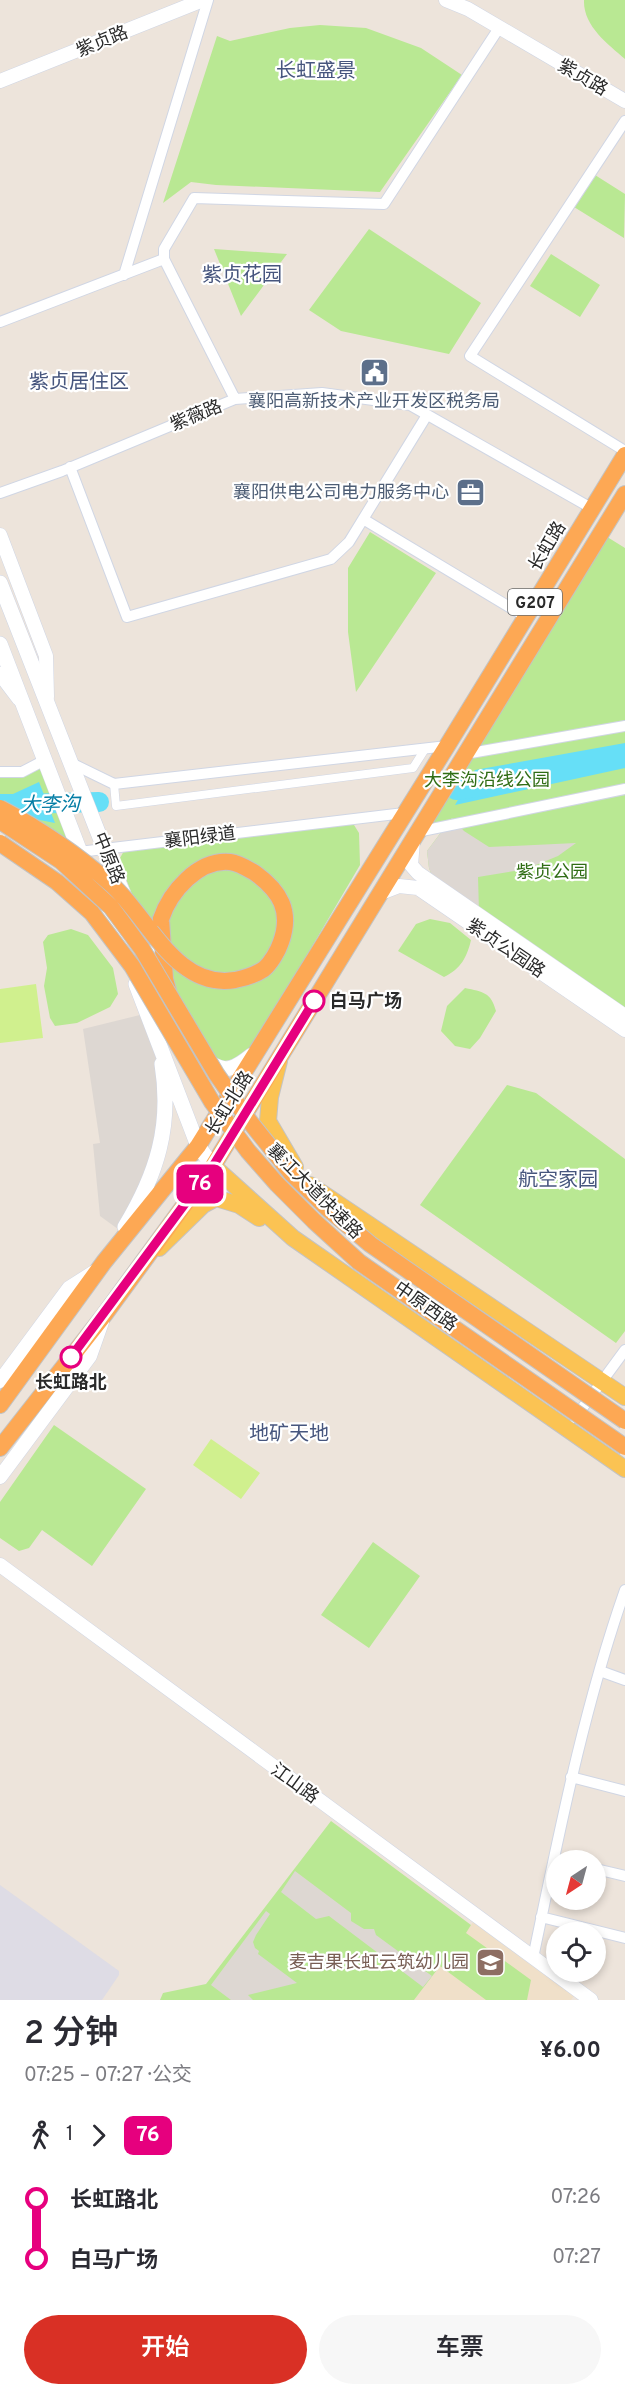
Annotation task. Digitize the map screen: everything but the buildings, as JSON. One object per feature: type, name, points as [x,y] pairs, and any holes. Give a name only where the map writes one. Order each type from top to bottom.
[{"type":"highway","name":"长虹路","points":[[447,747],[625,453]]},
{"type":"highway","name":"G207","points":[[464,756],[625,494]]},
{"type":"highway","name":"长虹北路","points":[[0,1406],[101,1266],[198,1146],[447,747]]},
{"type":"highway","name":"长虹北路","points":[[0,1448],[105,1314],[213,1166],[464,756]]},
{"type":"highway","points":[[0,808],[25,821],[74,854],[114,886],[178,962],[210,980],[227,981],[255,974],[266,968],[279,947],[285,931],[285,914],[281,898],[268,882],[255,873],[230,862],[209,866],[182,884],[173,894],[161,919],[165,979],[179,1026]]},
{"type":"highway","name":"襄江大道快速路","points":[[0,820],[61,861],[111,907],[142,949],[218,1075],[250,1122],[291,1173],[327,1208],[370,1244],[625,1421]]},
{"type":"highway","name":"襄江大道快速路","points":[[0,843],[57,882],[92,914],[132,966],[212,1102],[248,1151],[314,1221],[358,1262],[625,1447]]},
{"type":"main road","name":"中原路","points":[[0,583],[102,842],[179,1026],[241,1120]]},
{"type":"main road","name":"中原路","points":[[0,644],[78,847],[157,1035],[198,1146],[213,1166]]},
{"type":"main road","points":[[179,1026],[212,1065],[221,1069],[236,1068],[257,1051]]},
{"type":"main road","points":[[101,1266],[134,1213],[157,1161],[164,1119],[164,1078],[157,1035]]},
{"type":"main road","points":[[280,1058],[270,1097],[268,1121],[286,1156],[306,1182]]},
{"type":"main road","name":"中原西路","points":[[241,1120],[306,1182],[625,1397]]},
{"type":"main road","name":"中原西路","points":[[213,1166],[293,1238],[625,1469]]},
{"type":"main road","points":[[133,1274],[202,1204],[216,1198],[239,1205],[293,1238]]},
{"type":"street","name":"紫贞路","points":[[0,81],[203,0]]},
{"type":"street","points":[[123,275],[208,0]]},
{"type":"street","name":"紫贞路","points":[[446,0],[468,9],[625,101]]},
{"type":"street","points":[[235,399],[164,259],[164,249],[194,198],[384,204],[499,28]]},
{"type":"street","points":[[625,121],[470,356],[625,453]]},
{"type":"street","points":[[0,322],[164,259]]},
{"type":"street","name":"紫薇路","points":[[0,493],[70,467],[235,399],[322,393],[410,405],[592,508]]},
{"type":"street","points":[[70,467],[127,617],[331,559],[349,542],[427,415]]},
{"type":"street","points":[[363,519],[526,617]]},
{"type":"street","points":[[0,535],[46,656],[47,702]]},
{"type":"street","points":[[0,674],[24,707]]},
{"type":"street","points":[[464,756],[625,726]]},
{"type":"street","points":[[71,763],[114,784],[447,747]]},
{"type":"street","points":[[114,784],[116,806],[413,768],[425,749]]},
{"type":"street","points":[[0,772],[22,772],[45,760]]},
{"type":"street","points":[[418,829],[625,789]]},
{"type":"street","name":"襄阳绿道","points":[[78,847],[102,842],[406,811]]},
{"type":"street","name":"紫贞公园路","points":[[418,829],[411,865],[418,873],[625,1016]]},
{"type":"street","points":[[0,831],[41,833],[78,847]]},
{"type":"street","name":"紫贞公园路","points":[[381,893],[399,886],[418,888],[625,1030]]},
{"type":"street","points":[[0,1381],[69,1288],[101,1266]]},
{"type":"street","points":[[0,1477],[90,1356],[105,1314]]},
{"type":"street","points":[[568,1428],[625,1350]]},
{"type":"street","name":"江山路","points":[[0,1565],[532,1958],[574,1996],[591,2000]]},
{"type":"street","points":[[558,1850],[571,1777],[625,1590]]},
{"type":"street","points":[[600,1671],[625,1680]]},
{"type":"street","points":[[571,1777],[625,1791]]},
{"type":"street","points":[[606,1871],[625,1876]]},
{"type":"street","points":[[532,1958],[546,1898]]},
{"type":"street","points":[[541,1917],[625,1938]]},
{"type":"shaded area","points":[[452,818],[464,831],[489,847],[576,843],[558,856],[526,869],[478,877],[479,912],[434,881],[429,868],[427,851]]},
{"type":"shaded area","points":[[148,1013],[157,1035],[164,1129],[122,1232],[100,1216],[93,1144],[100,1143],[83,1029]]},
{"type":"shaded area","points":[[295,1871],[351,1913],[351,1921],[364,1929],[374,1929],[376,1935],[432,1976],[423,1987],[329,1916],[316,1919],[281,1892]]},
{"type":"shaded area","points":[[0,1885],[119,1971],[119,1975],[102,2000],[0,2000]]},
{"type":"shaded area","points":[[266,1911],[270,1914],[256,1935],[253,1942],[255,1948],[259,1951],[258,1954],[297,1983],[248,1995],[253,2000],[231,2000],[211,1985]]},
{"type":"shaded area","name":"麦吉果长虹云筑幼儿园","points":[[477,1917],[546,1969],[546,1982],[564,1982],[577,1992],[571,2000],[414,2000]]},
{"type":"green space","points":[[584,0],[625,0],[625,59],[604,41],[592,26]]},
{"type":"green space","points":[[320,25],[366,28],[421,48],[462,75],[380,192],[191,182],[163,203],[217,36],[230,41],[290,28]]},
{"type":"green space","points":[[595,175],[625,194],[624,238],[574,207]]},
{"type":"green space","points":[[369,229],[481,303],[449,354],[341,331],[309,310]]},
{"type":"green space","points":[[214,249],[287,254],[241,316]]},
{"type":"green space","points":[[551,254],[600,285],[580,317],[530,286]]},
{"type":"green space","points":[[370,532],[436,573],[356,692],[348,632],[348,568]]},
{"type":"green space","points":[[604,535],[625,548],[625,1010],[434,881],[429,868],[427,851],[451,819],[417,832]]},
{"type":"green space","points":[[45,760],[79,852],[41,833],[0,831],[0,772],[22,772]]},
{"type":"green space","points":[[341,823],[354,825],[359,833],[360,865],[254,1045],[239,1058],[220,1062],[187,1032],[122,869],[120,858],[125,849]]},
{"type":"green space","points":[[430,919],[450,923],[471,940],[462,962],[444,977],[398,951],[416,924]]},
{"type":"green space","points":[[71,929],[88,935],[113,968],[118,994],[110,1007],[77,1023],[55,1026],[50,1018],[44,986],[47,968],[43,942],[48,935]]},
{"type":"green space","points":[[36,984],[43,1038],[0,1043],[0,989]]},
{"type":"green space","points":[[465,988],[489,996],[496,1011],[480,1038],[470,1049],[455,1046],[441,1031],[447,1006]]},
{"type":"green space","points":[[507,1085],[536,1093],[625,1159],[625,1331],[616,1343],[420,1205]]},
{"type":"green space","points":[[54,1425],[146,1489],[92,1566],[42,1530],[29,1548],[19,1551],[0,1538],[0,1502]]},
{"type":"green space","points":[[211,1439],[260,1473],[241,1499],[193,1465]]},
{"type":"green space","points":[[373,1542],[420,1576],[369,1648],[321,1615]]},
{"type":"green space","points":[[331,1821],[471,1925],[466,1933],[531,1980],[527,2000],[486,2000],[440,1966],[414,2000],[160,2000],[163,1993],[206,1984]]},
{"type":"water","points":[[625,743],[625,768],[455,805],[475,770]]},
{"type":"water","points":[[39,782],[55,823],[0,814],[0,794],[13,794]]},
{"type":"waterway","name":"大李沟","points":[[456,790],[490,785]]},
{"type":"waterway","name":"大李沟","points":[[21,804],[99,802]]},
{"type":"bus line","name":"76","points":[[71,1357],[213,1166],[314,1001]]},
{"type":"place","name":"襄阳高新技术产业开发区税务局","points":[[374,372]]},
{"type":"place","name":"襄阳供电公司电力服务中心","points":[[470,492]]},
{"type":"place","name":"白马广场","points":[[314,1001]]},
{"type":"place","name":"长虹路北","points":[[71,1357]]},
{"type":"place","name":"麦吉果长虹云筑幼儿园","points":[[490,1962]]},
{"type":"district","name":"长虹盛景","points":[[316,70]]},
{"type":"district","name":"紫贞花园","points":[[242,274]]},
{"type":"district","name":"紫贞居住区","points":[[79,381]]},
{"type":"district","name":"航空家园","points":[[558,1179]]},
{"type":"district","name":"地矿天地","points":[[289,1433]]},
{"type":"park label","name":"大李沟沿线公园","points":[[487,780]]},
{"type":"park label","name":"紫贞公园","points":[[552,872]]}]
